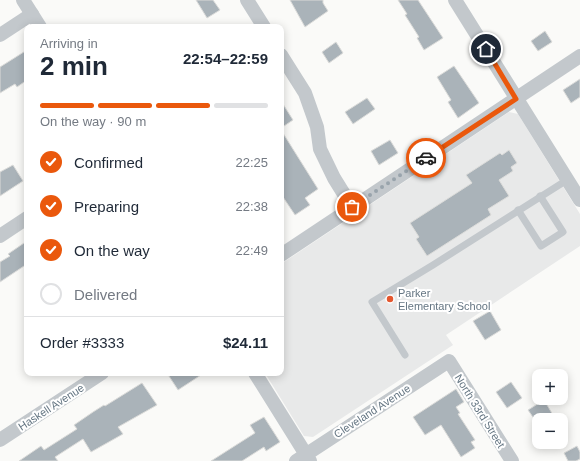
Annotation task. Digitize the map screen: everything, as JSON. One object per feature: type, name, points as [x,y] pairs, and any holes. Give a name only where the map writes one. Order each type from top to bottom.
[{"type":"street","points":[[23,0],[38,24]]},
{"type":"street","points":[[247,0],[262,24]]},
{"type":"street","points":[[455,0],[580,200]]},
{"type":"street","points":[[0,35],[32,14]]},
{"type":"street","points":[[284,252],[580,56]]},
{"type":"street","points":[[284,60],[305,93],[317,127],[320,149],[334,178],[352,207]]},
{"type":"street","points":[[0,236],[24,220]]},
{"type":"street","name":"Cleveland Avenue","points":[[304,459],[449,361]]},
{"type":"street","name":"North 33rd Street","points":[[449,361],[512,461]]},
{"type":"street","name":"Haskell Avenue","points":[[0,440],[97,376]]},
{"type":"street","points":[[257,376],[304,459]]},
{"type":"lane","points":[[405,355],[372,302],[433,266],[518,210],[567,180]]},
{"type":"lane","points":[[518,210],[541,246],[563,232],[540,196]]},
{"type":"shaded area","name":"Parker Elementary School","points":[[509,112],[518,114],[580,214],[580,246],[446,335],[453,345],[313,437],[304,436],[267,376],[284,376],[284,262]]},
{"type":"building","points":[[196,0],[213,0],[220,10],[207,18]]},
{"type":"building","points":[[290,0],[323,0],[323,3],[328,11],[305,27]]},
{"type":"building","points":[[398,0],[418,0],[443,38],[424,50],[417,38],[419,37],[405,15],[407,14]]},
{"type":"building","points":[[545,31],[552,42],[538,51],[531,41]]},
{"type":"building","points":[[336,42],[343,53],[329,63],[322,52]]},
{"type":"building","points":[[24,52],[24,82],[17,87],[15,84],[0,93],[0,67]]},
{"type":"building","points":[[454,66],[479,103],[458,118],[448,102],[451,100],[437,77]]},
{"type":"building","points":[[580,79],[580,97],[571,103],[563,90]]},
{"type":"building","points":[[367,98],[375,109],[353,124],[345,112]]},
{"type":"building","points":[[284,106],[293,120],[284,126]]},
{"type":"building","points":[[284,135],[318,189],[305,198],[310,205],[295,215],[284,198]]},
{"type":"building","points":[[390,140],[398,153],[379,165],[371,151]]},
{"type":"building","points":[[509,150],[517,163],[511,167],[513,171],[499,180],[509,196],[488,209],[491,215],[427,256],[416,239],[419,237],[410,223],[472,183],[466,175],[500,153],[502,155]]},
{"type":"building","points":[[13,165],[23,181],[0,196],[0,172]]},
{"type":"building","points":[[24,243],[24,266],[0,282],[0,262],[10,256],[8,254]]},
{"type":"building","points":[[490,311],[501,330],[485,340],[473,321]]},
{"type":"building","points":[[169,376],[199,376],[178,390]]},
{"type":"building","points":[[511,382],[522,398],[507,408],[496,392]]},
{"type":"building","points":[[142,383],[157,405],[118,427],[123,434],[91,452],[83,439],[55,457],[58,461],[19,461],[41,446],[44,450],[77,429],[74,425],[93,412]]},
{"type":"building","points":[[456,389],[464,402],[456,407],[460,413],[458,414],[475,440],[471,442],[475,448],[461,457],[441,425],[425,435],[413,417]]},
{"type":"building","points":[[536,405],[547,405],[552,413],[532,413],[532,416],[528,410]]},
{"type":"building","points":[[264,417],[280,442],[266,451],[264,447],[242,461],[211,461],[255,433],[250,425]]},
{"type":"building","points":[[577,446],[580,452],[580,459],[576,461],[568,461],[564,453]]},
{"type":"way so far","points":[[352,207],[426,158]]},
{"type":"place","name":"Parker Elementary School","points":[[390,299]]},
{"type":"route","points":[[426,158],[516,99],[486,49]]}]
